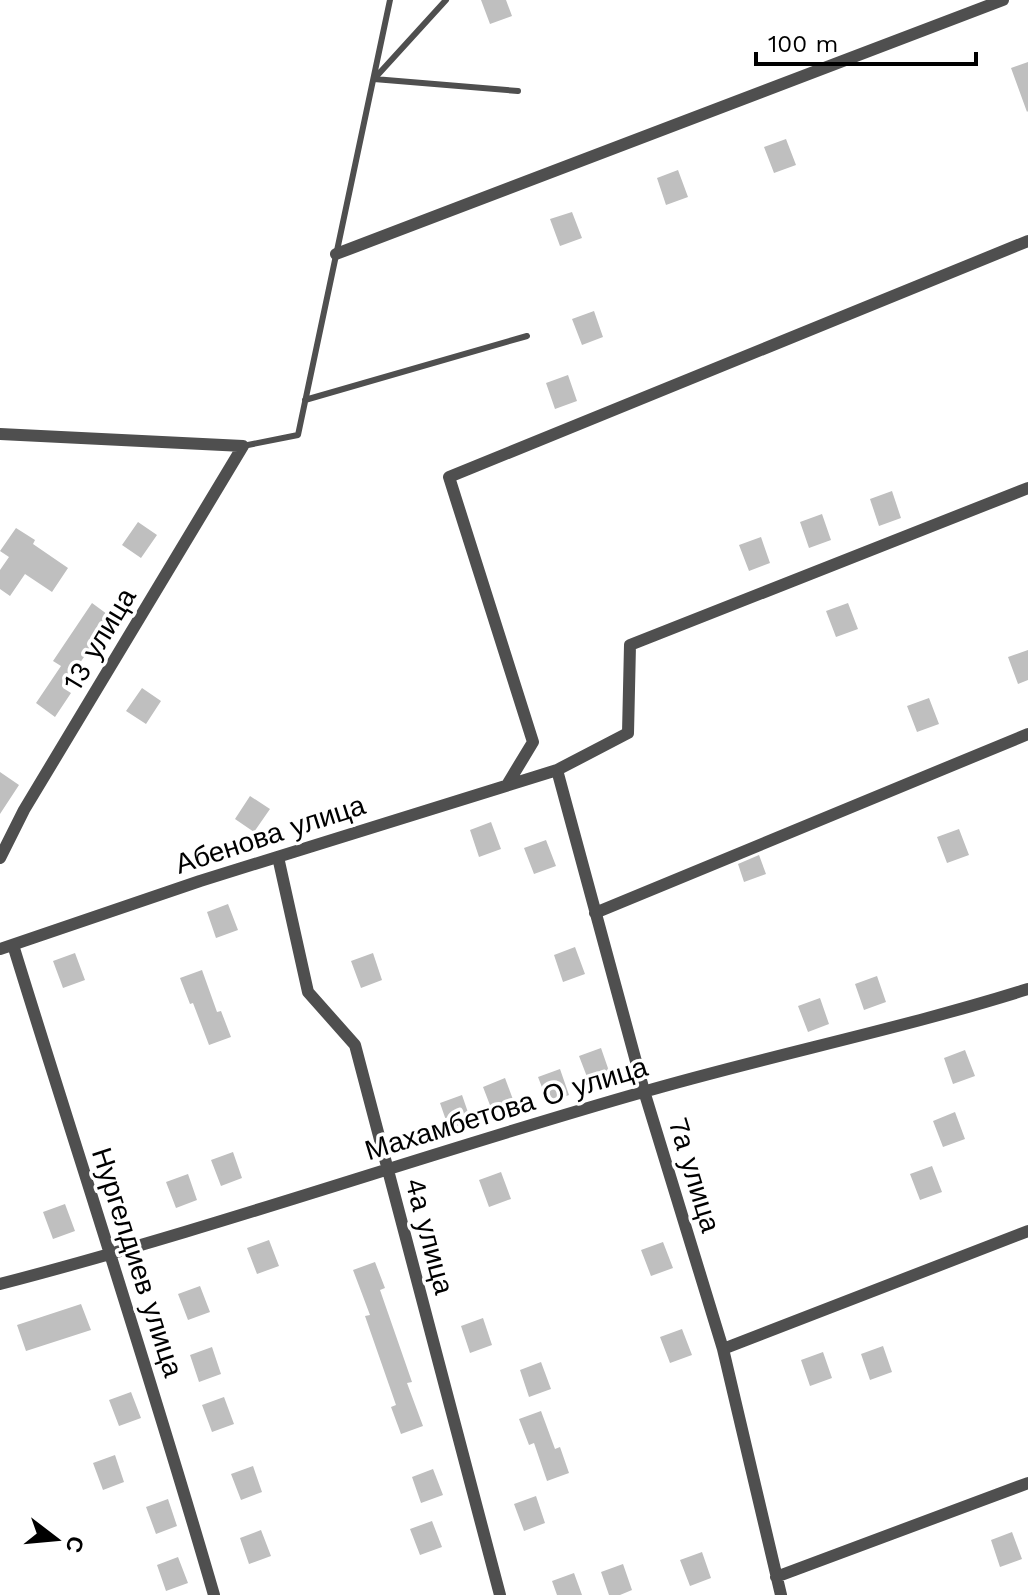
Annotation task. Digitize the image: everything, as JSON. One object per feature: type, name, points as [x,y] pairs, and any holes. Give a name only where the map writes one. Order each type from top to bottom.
[{"type":"street","points":[[336,254],[1003,0]]},
{"type":"street","points":[[507,785],[533,742],[449,477],[1028,241]]},
{"type":"street","points":[[0,434],[243,446]]},
{"type":"street","name":"13 улица","points":[[0,858],[24,810],[243,446]]},
{"type":"street","name":"Абенова улица","points":[[0,949],[278,857],[557,770],[628,733],[630,645],[1028,488]]},
{"type":"street","points":[[595,913],[1028,734]]},
{"type":"street","name":"7а улица","points":[[557,770],[644,1091],[723,1349],[781,1595]]},
{"type":"street","name":"4а улица","points":[[278,857],[308,992],[355,1045],[500,1595]]},
{"type":"street","name":"Нургелдиев улица","points":[[13,945],[109,1255],[152,1382],[214,1595]]},
{"type":"street","name":"Махамбетова О улица","points":[[0,1284],[109,1255],[644,1091],[939,1016],[1028,989]]},
{"type":"street","points":[[723,1349],[1028,1231]]},
{"type":"street","points":[[776,1577],[1028,1483]]},
{"type":"lane","points":[[243,446],[298,435],[390,0]]},
{"type":"lane","points":[[374,79],[446,0]]},
{"type":"lane","points":[[374,79],[518,91]]},
{"type":"lane","points":[[305,400],[527,336]]},
{"type":"building","points":[[481,0],[506,0],[512,16],[490,24]]},
{"type":"building","points":[[1028,62],[1028,111],[1027,112],[1011,68]]},
{"type":"building","points":[[786,139],[796,165],[774,173],[764,147]]},
{"type":"building","points":[[678,170],[688,197],[666,205],[657,178]]},
{"type":"building","points":[[572,212],[582,238],[560,246],[550,219]]},
{"type":"building","points":[[594,311],[603,337],[582,345],[572,319]]},
{"type":"building","points":[[568,375],[577,401],[555,409],[546,383]]},
{"type":"building","points":[[892,491],[901,518],[879,526],[870,499]]},
{"type":"building","points":[[822,514],[831,540],[809,548],[800,522]]},
{"type":"building","points":[[138,522],[157,535],[141,558],[122,545]]},
{"type":"building","points":[[16,528],[68,568],[52,592],[25,574],[10,596],[0,589],[0,570],[9,557],[0,551]]},
{"type":"building","points":[[761,537],[770,563],[749,571],[739,545]]},
{"type":"building","points":[[92,603],[111,617],[63,688],[71,693],[55,717],[36,703],[61,666],[53,661]]},
{"type":"building","points":[[848,603],[858,629],[836,637],[826,611]]},
{"type":"building","points":[[1028,650],[1028,680],[1018,684],[1008,657]]},
{"type":"building","points":[[142,688],[161,701],[146,724],[126,711]]},
{"type":"building","points":[[929,698],[939,724],[917,732],[907,706]]},
{"type":"building","points":[[0,772],[19,785],[0,814]]},
{"type":"building","points":[[250,796],[270,809],[254,832],[235,819]]},
{"type":"building","points":[[491,822],[501,849],[479,857],[470,830]]},
{"type":"building","points":[[959,829],[969,855],[947,863],[937,837]]},
{"type":"building","points":[[546,840],[556,866],[534,874],[524,848]]},
{"type":"building","points":[[759,855],[766,874],[744,882],[738,864]]},
{"type":"building","points":[[228,904],[238,930],[216,938],[207,912]]},
{"type":"building","points":[[575,947],[585,974],[563,982],[554,955]]},
{"type":"building","points":[[75,953],[85,980],[63,988],[53,961]]},
{"type":"building","points":[[373,953],[382,980],[361,988],[351,961]]},
{"type":"building","points":[[202,970],[217,1012],[221,1011],[231,1037],[209,1045],[180,978]]},
{"type":"building","points":[[877,976],[886,1002],[864,1010],[855,984]]},
{"type":"building","points":[[820,998],[829,1024],[808,1032],[798,1006]]},
{"type":"building","points":[[601,1048],[610,1074],[589,1082],[579,1056]]},
{"type":"building","points":[[965,1050],[975,1076],[953,1084],[944,1058]]},
{"type":"building","points":[[560,1069],[569,1095],[548,1103],[538,1077]]},
{"type":"building","points":[[505,1078],[515,1105],[493,1113],[483,1087]]},
{"type":"building","points":[[462,1095],[471,1121],[449,1129],[440,1103]]},
{"type":"building","points":[[955,1112],[965,1139],[943,1147],[933,1121]]},
{"type":"building","points":[[233,1152],[242,1178],[221,1186],[211,1160]]},
{"type":"building","points":[[932,1166],[942,1192],[920,1200],[910,1174]]},
{"type":"building","points":[[501,1172],[511,1199],[489,1207],[479,1180]]},
{"type":"building","points":[[188,1174],[197,1200],[176,1208],[166,1182]]},
{"type":"building","points":[[65,1204],[75,1231],[53,1239],[43,1212]]},
{"type":"building","points":[[269,1240],[279,1266],[257,1274],[247,1248]]},
{"type":"building","points":[[663,1242],[673,1268],[651,1276],[641,1250]]},
{"type":"building","points":[[375,1262],[385,1288],[380,1290],[412,1382],[407,1383],[423,1426],[401,1434],[391,1407],[396,1405],[365,1316],[370,1315],[353,1270]]},
{"type":"building","points":[[200,1286],[210,1312],[188,1320],[178,1294]]},
{"type":"building","points":[[81,1304],[91,1330],[26,1351],[17,1325]]},
{"type":"building","points":[[483,1318],[492,1345],[470,1353],[461,1326]]},
{"type":"building","points":[[682,1329],[692,1355],[670,1363],[660,1337]]},
{"type":"building","points":[[883,1346],[892,1372],[870,1380],[861,1354]]},
{"type":"building","points":[[212,1347],[221,1374],[199,1382],[190,1355]]},
{"type":"building","points":[[823,1352],[832,1378],[810,1386],[801,1360]]},
{"type":"building","points":[[541,1362],[551,1389],[529,1397],[520,1370]]},
{"type":"building","points":[[131,1392],[141,1418],[119,1426],[109,1400]]},
{"type":"building","points":[[224,1397],[234,1424],[212,1432],[202,1405]]},
{"type":"building","points":[[541,1411],[555,1449],[560,1447],[569,1473],[547,1481],[534,1443],[529,1445],[519,1419]]},
{"type":"building","points":[[115,1455],[124,1482],[103,1490],[93,1463]]},
{"type":"building","points":[[253,1466],[262,1492],[241,1500],[231,1474]]},
{"type":"building","points":[[433,1469],[443,1495],[421,1503],[412,1477]]},
{"type":"building","points":[[536,1496],[545,1523],[524,1531],[514,1504]]},
{"type":"building","points":[[168,1499],[177,1526],[156,1534],[146,1507]]},
{"type":"building","points":[[432,1521],[442,1547],[420,1555],[410,1529]]},
{"type":"building","points":[[261,1530],[271,1556],[249,1564],[240,1538]]},
{"type":"building","points":[[1012,1532],[1022,1559],[1000,1567],[991,1540]]},
{"type":"building","points":[[702,1552],[711,1578],[690,1586],[680,1560]]},
{"type":"building","points":[[178,1557],[188,1583],[166,1591],[157,1565]]},
{"type":"building","points":[[623,1564],[632,1590],[609,1595],[601,1572]]},
{"type":"building","points":[[574,1573],[582,1595],[557,1595],[552,1581]]}]
